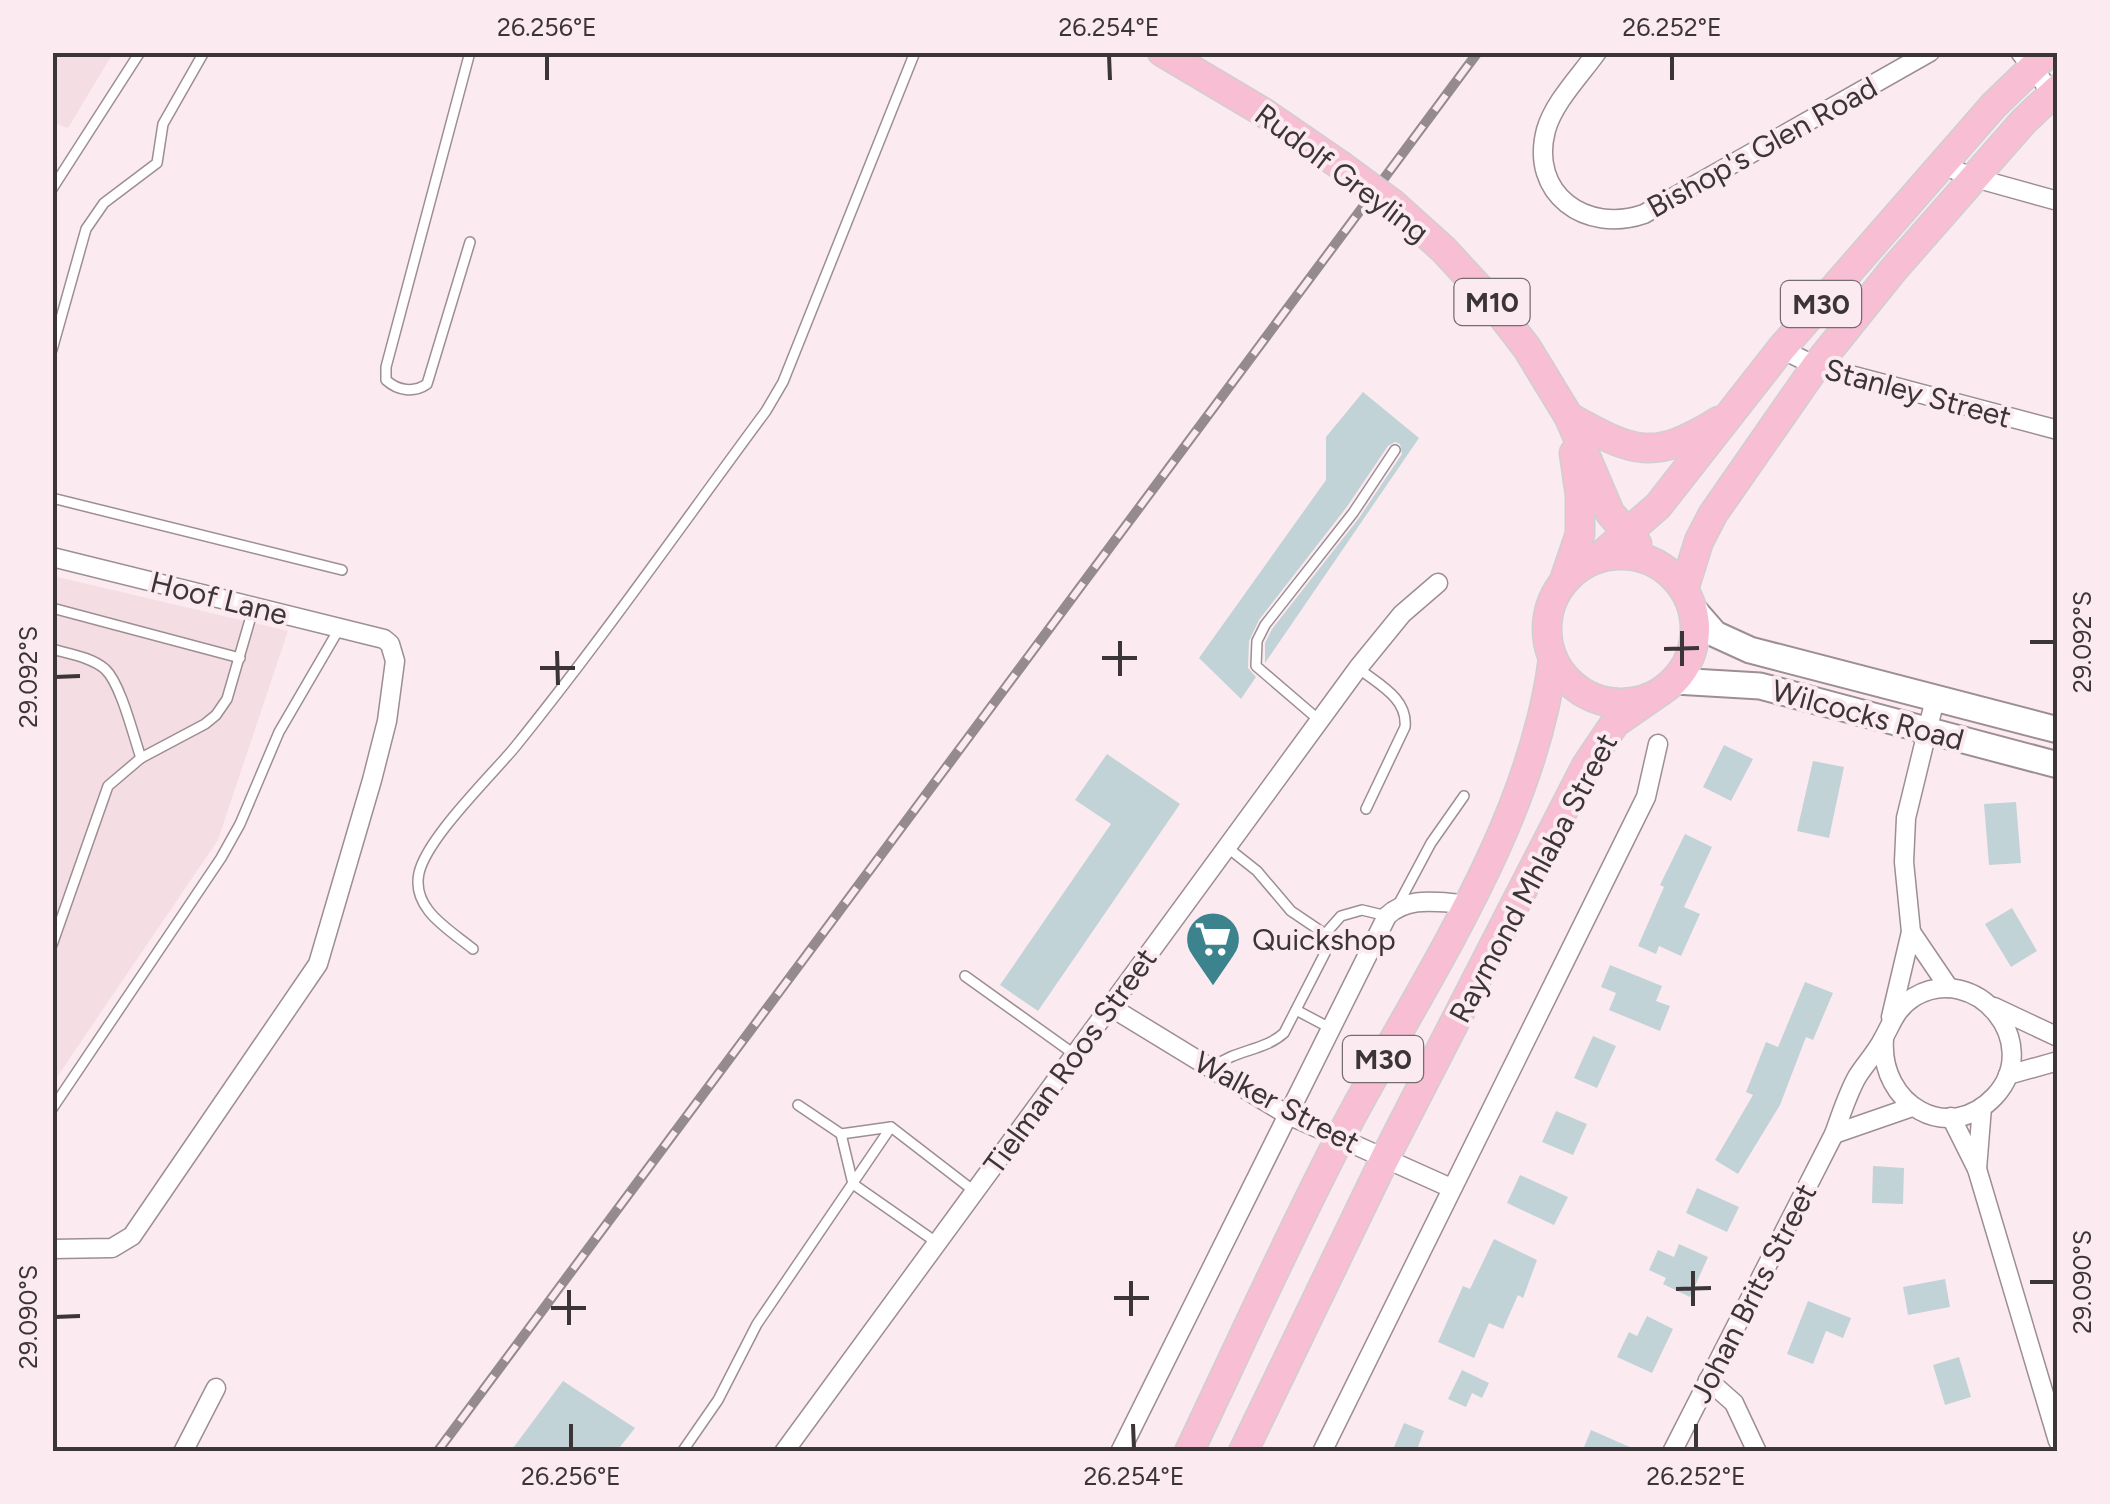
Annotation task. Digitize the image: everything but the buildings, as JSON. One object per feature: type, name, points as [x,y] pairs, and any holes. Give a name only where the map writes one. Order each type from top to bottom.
[{"type":"main road","name":"Rudolf Greyling","points":[[1162,52],[1263,112],[1340,164],[1444,250],[1528,348],[1570,417],[1610,513],[1651,560]]},
{"type":"main road","name":"M30","points":[[1564,581],[1598,558],[1658,506],[1781,349],[2033,57]]},
{"type":"main road","name":"Raymond Mhlaba Street","points":[[1244,1452],[1385,1158],[1599,742],[1615,723],[1665,688],[1690,660],[1696,635],[1689,599],[1699,541],[1712,514],[1816,366],[1894,269],[2055,91]]},
{"type":"main road","points":[[1570,417],[1632,448],[1654,449],[1675,445],[1734,412]]},
{"type":"main road","name":"Rudolf Greyling","points":[[1564,581],[1580,534],[1580,495],[1570,417]]},
{"type":"main road","points":[[1598,558],[1618,555],[1651,560],[1670,572],[1689,599]]},
{"type":"main road","name":"Raymond Mhlaba Street","points":[[1564,581],[1548,619],[1548,639],[1554,659],[1567,679],[1585,694],[1608,702],[1632,702],[1665,688]]},
{"type":"main road","name":"Raymond Mhlaba Street","points":[[1188,1452],[1340,1137],[1468,904],[1538,741],[1554,659]]},
{"type":"street","name":"Bishop's Glen Road","points":[[1598,52],[1552,114],[1545,133],[1548,174],[1564,200],[1586,216],[1604,222],[1644,214],[1930,52]]},
{"type":"street","points":[[2033,57],[2055,91]]},
{"type":"street","points":[[1942,165],[2058,200]]},
{"type":"street","name":"Stanley Street","points":[[1781,349],[1816,366],[2058,430]]},
{"type":"street","name":"Hoof Lane","points":[[52,558],[384,639],[390,644],[395,661],[368,798],[318,964],[132,1236],[112,1248],[52,1249]]},
{"type":"street","name":"Tielman Roos Street","points":[[784,1452],[1358,668],[1402,614],[1438,583]]},
{"type":"street","name":"Wilcocks Road","points":[[1689,599],[1715,634],[1750,650],[2058,730]]},
{"type":"street","name":"Wilcocks Road","points":[[1665,688],[1760,686],[2058,765]]},
{"type":"street","points":[[1935,699],[1906,818],[1904,862],[1911,932],[1887,1031],[1885,1070],[1900,1097],[1931,1115],[1951,1117],[1982,1107],[1993,1098],[2008,1076],[2011,1039],[1993,1007]]},
{"type":"street","name":"Raymond Mhlaba Street","points":[[1322,1452],[1646,797],[1658,744]]},
{"type":"street","name":"Raymond Mhlaba Street","points":[[1392,911],[1411,902],[1468,904]]},
{"type":"street","points":[[1120,1452],[1286,1114],[1392,911]]},
{"type":"street","points":[[1911,932],[1949,988]]},
{"type":"street","points":[[1887,1031],[1900,1008],[1915,997],[1949,988],[1966,990],[2058,1038]]},
{"type":"street","name":"Walker Street","points":[[1109,1006],[1286,1114],[1451,1188]]},
{"type":"street","name":"Johan Brits Street","points":[[1672,1452],[1834,1134],[1858,1077],[1887,1031]]},
{"type":"street","points":[[2008,1076],[2058,1061]]},
{"type":"street","points":[[1834,1134],[1912,1107]]},
{"type":"street","points":[[1977,1170],[1982,1107]]},
{"type":"street","points":[[1951,1117],[1977,1170],[2058,1441]]},
{"type":"street","points":[[1708,1380],[1734,1403],[1757,1452]]},
{"type":"street","points":[[184,1452],[216,1388]]},
{"type":"lane","points":[[52,188],[140,52]]},
{"type":"lane","points":[[52,350],[86,230],[104,203],[157,163],[162,124],[204,52]]},
{"type":"lane","points":[[470,52],[386,367],[386,380],[392,386],[411,391],[426,384],[470,242]]},
{"type":"lane","points":[[473,949],[420,900],[419,871],[442,833],[516,745],[766,411],[783,382],[914,52]]},
{"type":"lane","points":[[1319,720],[1256,666],[1257,641],[1265,625],[1354,513],[1394,450]]},
{"type":"lane","points":[[52,498],[342,570]]},
{"type":"lane","points":[[52,945],[108,786],[141,758],[216,715],[228,699],[254,606]]},
{"type":"lane","points":[[52,608],[240,658]]},
{"type":"lane","points":[[52,1108],[222,858],[280,732],[340,627]]},
{"type":"lane","points":[[52,649],[103,667],[112,679],[141,758]]},
{"type":"lane","points":[[1358,668],[1395,697],[1406,718],[1366,809]]},
{"type":"lane","points":[[1211,1069],[1239,1051],[1274,1042],[1284,1033],[1324,953],[1325,934],[1341,916],[1352,911],[1392,911],[1431,843],[1464,796]]},
{"type":"lane","points":[[1226,846],[1258,871],[1291,911],[1325,934]]},
{"type":"lane","points":[[965,976],[1074,1054]]},
{"type":"lane","points":[[1296,1010],[1330,1028]]},
{"type":"lane","points":[[798,1105],[841,1134],[891,1127],[976,1192]]},
{"type":"lane","points":[[687,1450],[736,1368],[757,1324],[891,1127]]},
{"type":"lane","points":[[841,1134],[853,1184],[938,1243]]},
{"type":"shaded area","points":[[52,53],[113,53],[68,128],[53,123]]},
{"type":"shaded area","points":[[53,576],[288,631],[218,840],[53,1083]]},
{"type":"railway","points":[[437,1452],[1478,52]]},
{"type":"place","name":"Quickshop","points":[[1213,988]]}]
